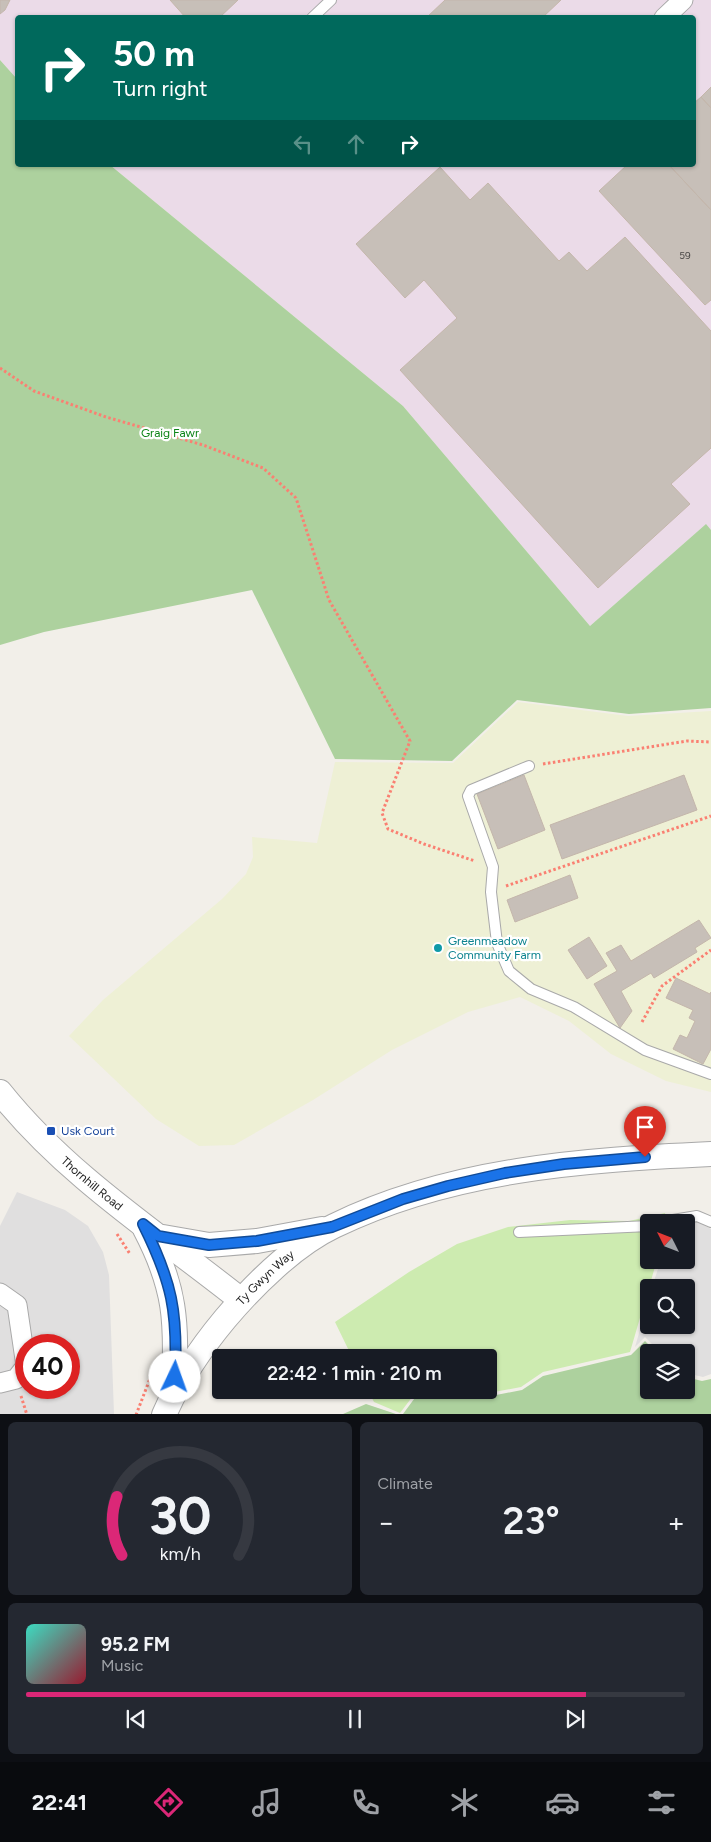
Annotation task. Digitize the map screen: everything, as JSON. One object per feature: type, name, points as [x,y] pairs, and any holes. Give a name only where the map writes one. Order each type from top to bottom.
[{"type":"street","name":"Thornhill Road","points":[[0,1092],[16,1112],[59,1156],[84,1178],[242,1300]]},
{"type":"street","name":"Ty Gwyn Way","points":[[164,1414],[174,1391],[192,1361],[242,1300],[284,1260],[332,1227],[403,1199],[505,1173],[564,1164],[711,1154]]},
{"type":"street","points":[[151,1230],[209,1245],[257,1241],[332,1227]]},
{"type":"street","points":[[151,1230],[175,1313],[174,1391]]},
{"type":"street","points":[[0,1293],[18,1305],[26,1366],[16,1379],[0,1383]]},
{"type":"lane","points":[[315,15],[331,0]]},
{"type":"lane","points":[[529,766],[470,790],[468,796],[493,867],[491,892],[497,943],[509,971],[531,989],[574,1007],[645,1050],[711,1074]]},
{"type":"lane","points":[[695,1216],[711,1222]]},
{"type":"lane","points":[[518,1232],[640,1226]]},
{"type":"path","points":[[0,368],[34,391],[106,418],[203,445],[263,468],[296,498],[329,600],[410,741],[382,813],[388,829],[424,844],[493,867]]},
{"type":"path","points":[[529,766],[686,741],[711,742]]},
{"type":"path","points":[[491,892],[711,816]]},
{"type":"path","points":[[642,1022],[662,986],[711,950]]},
{"type":"path","points":[[115,1231],[132,1256]]},
{"type":"path","points":[[136,1414],[152,1372]]},
{"type":"shaded area","points":[[0,0],[711,0],[711,530],[705,525],[590,626],[403,406],[112,167],[696,167],[696,15],[15,15],[15,77],[0,60]]},
{"type":"shaded area","points":[[17,1192],[65,1210],[88,1226],[103,1252],[109,1275],[114,1414],[0,1414],[0,1226]]},
{"type":"shaded area","points":[[695,1221],[711,1229],[711,1374],[703,1377],[695,1375],[695,1344],[652,1344],[645,1337],[635,1347],[640,1330],[640,1334],[695,1334],[695,1279],[655,1279],[658,1269],[695,1269]]},
{"type":"green space","name":"Graig Fawr","points":[[0,60],[15,77],[15,167],[112,167],[403,406],[590,626],[706,524],[711,530],[711,708],[629,714],[517,700],[452,761],[335,759],[252,590],[44,632],[0,645]]},
{"type":"green space","name":"Greenmeadow Community Farm","points":[[518,702],[628,716],[711,711],[711,1092],[666,1081],[611,1054],[569,1021],[520,997],[468,1012],[392,1050],[313,1100],[234,1145],[199,1146],[156,1119],[69,1036],[103,1000],[222,899],[246,874],[253,857],[252,837],[317,843],[335,762],[453,763]]},
{"type":"green space","points":[[640,1219],[640,1269],[654,1269],[651,1279],[640,1279],[640,1318],[630,1352],[543,1372],[521,1387],[497,1392],[497,1349],[348,1349],[335,1322],[409,1272],[457,1244],[508,1227],[570,1220],[629,1221]]},
{"type":"green space","points":[[640,1346],[640,1399],[695,1399],[695,1379],[702,1381],[711,1379],[711,1414],[403,1414],[414,1399],[497,1399],[497,1395],[522,1390],[543,1376],[631,1355]]},
{"type":"green space","points":[[372,1399],[411,1399],[400,1413],[374,1402]]},
{"type":"green space","points":[[366,1404],[396,1414],[343,1414]]},
{"type":"building","points":[[0,0],[10,0],[5,10],[0,14]]},
{"type":"building","points":[[170,0],[238,0],[222,15],[183,15]]},
{"type":"building","points":[[445,0],[561,0],[545,15],[429,15]]},
{"type":"building","points":[[711,87],[711,108],[701,97]]},
{"type":"building","points":[[701,97],[711,108],[711,210],[671,167],[696,167],[696,101]]},
{"type":"building","points":[[440,167],[470,200],[488,183],[559,261],[569,252],[587,271],[625,237],[711,331],[711,448],[671,484],[690,504],[598,588],[400,370],[457,318],[424,280],[405,298],[356,244]]},
{"type":"building","points":[[625,167],[671,167],[711,210],[711,300],[705,305],[599,191]]},
{"type":"building","points":[[524,775],[545,830],[498,849],[477,794]]},
{"type":"building","points":[[684,775],[697,810],[562,859],[550,825]]},
{"type":"building","points":[[570,875],[578,898],[515,922],[507,900]]},
{"type":"building","points":[[699,920],[711,938],[695,948],[697,952],[654,978],[651,973],[621,991],[632,1011],[620,1028],[594,984],[617,971],[606,953],[621,945],[631,961]]},
{"type":"building","points":[[589,937],[607,966],[587,979],[568,950]]},
{"type":"building","points":[[676,978],[710,994],[711,992],[711,1049],[703,1064],[673,1049],[680,1035],[687,1038],[695,1021],[689,1018],[693,1010],[666,998]]},
{"type":"place","name":"Greenmeadow Community Farm","points":[[438,948]]},
{"type":"place","name":"Usk Court","points":[[51,1131]]},
{"type":"route","points":[[175,1377],[175,1313],[168,1280],[159,1256],[143,1224],[158,1236],[209,1245],[257,1241],[332,1227],[403,1199],[505,1173],[564,1164],[645,1157]]}]
